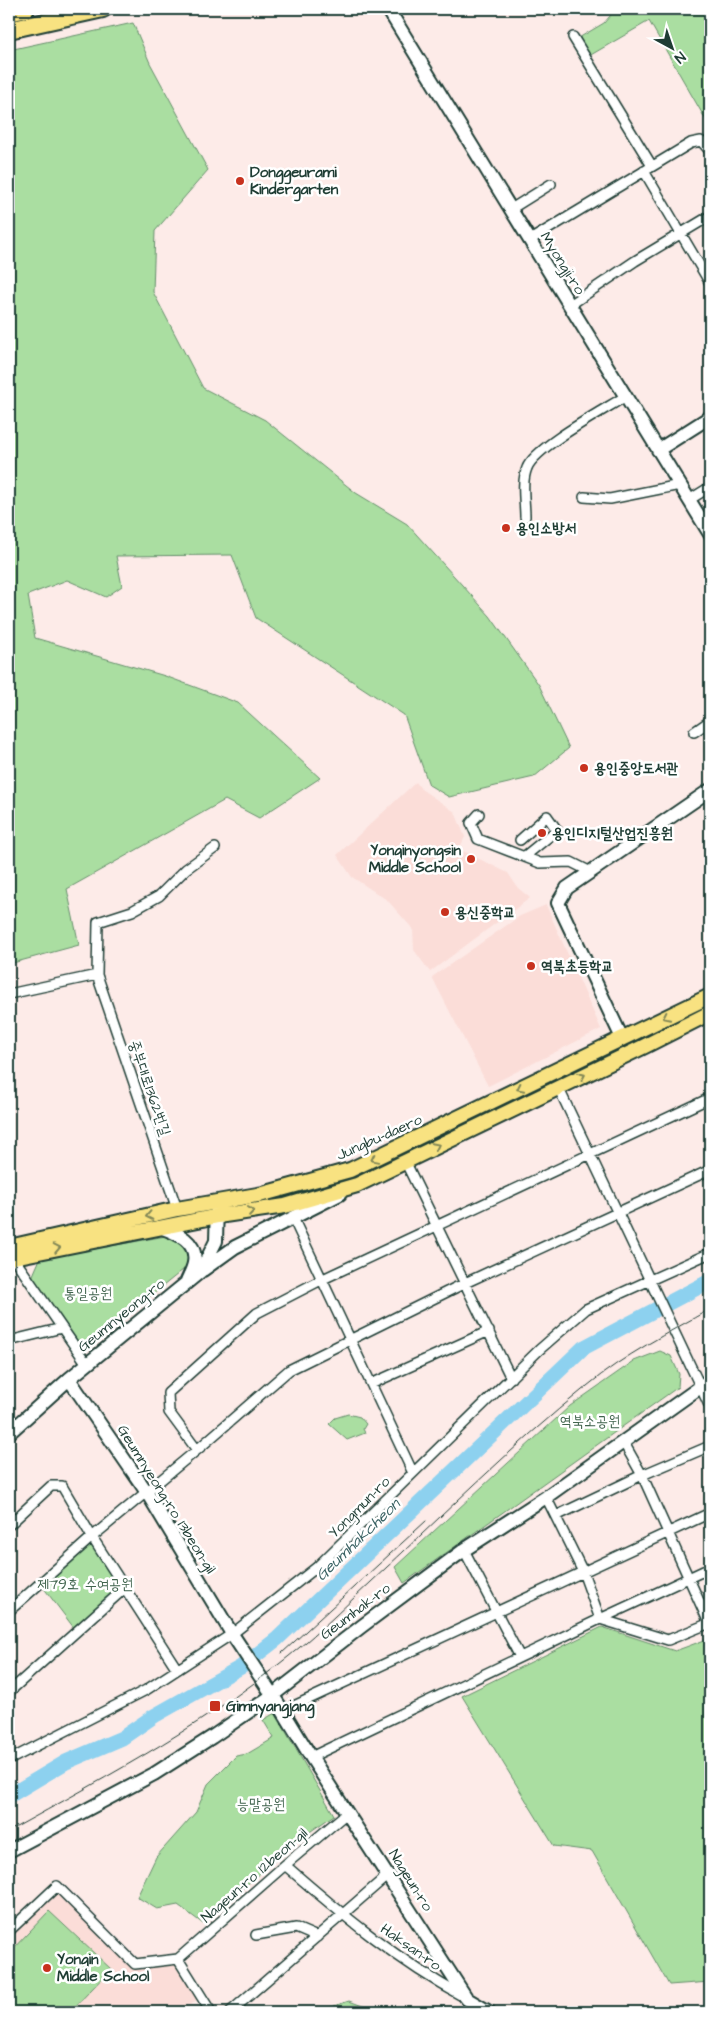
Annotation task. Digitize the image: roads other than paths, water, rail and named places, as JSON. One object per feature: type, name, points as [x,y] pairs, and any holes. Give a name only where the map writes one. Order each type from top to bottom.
[{"type":"highway","points":[[9,13],[26,9]]},
{"type":"highway","points":[[9,30],[103,9]]},
{"type":"main road","name":"Myongji-ro","points":[[388,9],[710,534]]},
{"type":"main road","points":[[658,450],[710,417]]},
{"type":"main road","points":[[622,1038],[558,903],[567,888],[710,790]]},
{"type":"main road","name":"Jungbu-daero","points":[[10,1254],[160,1227],[264,1194],[350,1170],[710,996]]},
{"type":"main road","name":"Jungbu-daero","points":[[10,1254],[177,1209],[285,1206],[357,1185],[710,1013]]},
{"type":"main road","points":[[201,1272],[235,1247],[357,1185]]},
{"type":"main road","name":"Geumnyeong-ro","points":[[9,1433],[69,1378],[201,1272],[216,1240],[217,1209]]},
{"type":"main road","points":[[160,1227],[180,1234],[192,1246],[194,1263],[185,1284]]},
{"type":"main road","name":"Geumnyeong-ro 13beon-gil","points":[[69,1378],[146,1491],[234,1636],[273,1695]]},
{"type":"main road","name":"Geumhak-ro","points":[[9,1850],[154,1774],[212,1737],[273,1695],[464,1550],[546,1498],[705,1383]]},
{"type":"main road","name":"Nageun-ro","points":[[273,1695],[467,1998],[489,2012]]},
{"type":"street","points":[[573,37],[652,166]]},
{"type":"street","points":[[530,240],[691,143],[701,141],[710,151]]},
{"type":"street","points":[[644,171],[710,283]]},
{"type":"street","points":[[511,209],[551,184]]},
{"type":"street","points":[[570,305],[680,233],[710,216]]},
{"type":"street","points":[[525,517],[525,478],[527,467],[533,458],[557,439],[626,396]]},
{"type":"street","points":[[584,497],[610,498],[680,485]]},
{"type":"street","points":[[689,500],[710,487]]},
{"type":"street","points":[[694,732],[710,721]]},
{"type":"street","points":[[520,840],[550,813],[558,830],[525,856]]},
{"type":"street","points":[[479,814],[471,823],[478,840],[540,863],[571,862],[591,872]]},
{"type":"street","name":"중부대로1362번길","points":[[177,1209],[97,975],[98,922],[132,911],[159,896],[186,869],[215,848]]},
{"type":"street","points":[[9,994],[97,975]]},
{"type":"street","points":[[558,1086],[680,1346],[705,1383],[710,1407]]},
{"type":"street","points":[[197,1450],[169,1412],[168,1393],[257,1313],[323,1278],[710,1098]]},
{"type":"street","points":[[405,1161],[511,1378]]},
{"type":"street","points":[[9,1611],[92,1537],[197,1450],[289,1370],[465,1283],[710,1170]]},
{"type":"street","points":[[294,1218],[413,1473]]},
{"type":"street","name":"Yongmun-ro","points":[[9,1760],[146,1690],[177,1669],[234,1636],[317,1568],[539,1350],[586,1309],[628,1288],[651,1281],[710,1253]]},
{"type":"street","points":[[10,1254],[86,1364]]},
{"type":"street","points":[[9,1341],[62,1328]]},
{"type":"street","points":[[371,1384],[489,1331]]},
{"type":"street","points":[[600,1619],[668,1640],[710,1623],[642,1475],[624,1442]]},
{"type":"street","points":[[556,1516],[642,1475],[710,1446]]},
{"type":"street","points":[[9,1525],[51,1486],[62,1486],[92,1537],[177,1669]]},
{"type":"street","points":[[546,1498],[583,1572],[600,1619]]},
{"type":"street","points":[[283,1710],[710,1513]]},
{"type":"street","points":[[464,1550],[520,1658]]},
{"type":"street","points":[[311,1757],[710,1568]]},
{"type":"street","points":[[9,1692],[125,1588]]},
{"type":"street","name":"Nageun-ro 12beon-gil","points":[[178,1959],[348,1812]]},
{"type":"street","name":"Haksan-ro","points":[[285,1865],[342,1915],[426,1976],[467,1998]]},
{"type":"street","points":[[230,2012],[388,1875]]},
{"type":"street","points":[[9,1931],[57,1886],[135,1964],[178,1959],[211,2012]]},
{"type":"street","points":[[256,1935],[296,1928],[317,1937]]},
{"type":"waterway","name":"Geumhakcheon","points":[[9,1796],[66,1762],[122,1738],[154,1716],[241,1667],[277,1639],[583,1348],[710,1281]]},
{"type":"tram line","points":[[9,1831],[125,1766],[200,1721],[272,1670],[323,1627],[504,1457],[559,1409],[601,1375],[631,1354],[710,1309]]},
{"type":"tram line","points":[[282,1653],[426,1521]]},
{"type":"place","name":"Donggeurami Kindergarten","points":[[240,181]]},
{"type":"place","name":"용인소방서","points":[[506,528]]},
{"type":"place","name":"용인중앙도서관","points":[[584,768]]},
{"type":"place","name":"용인디지털산업진흥원","points":[[542,833]]},
{"type":"place","name":"Yonginyongsin Middle School","points":[[471,859]]},
{"type":"place","name":"용신중학교","points":[[445,912]]},
{"type":"place","name":"역북초등학교","points":[[531,966]]},
{"type":"place","name":"Gimnyangjang","points":[[215,1706]]},
{"type":"place","name":"Yongin Middle School","points":[[47,1968]]},
{"type":"park label","name":"통일공원","points":[[88,1293]]},
{"type":"park label","name":"역북소공원","points":[[590,1421]]},
{"type":"park label","name":"제79호 수여공원","points":[[85,1584]]},
{"type":"park label","name":"능말공원","points":[[261,1804]]}]
